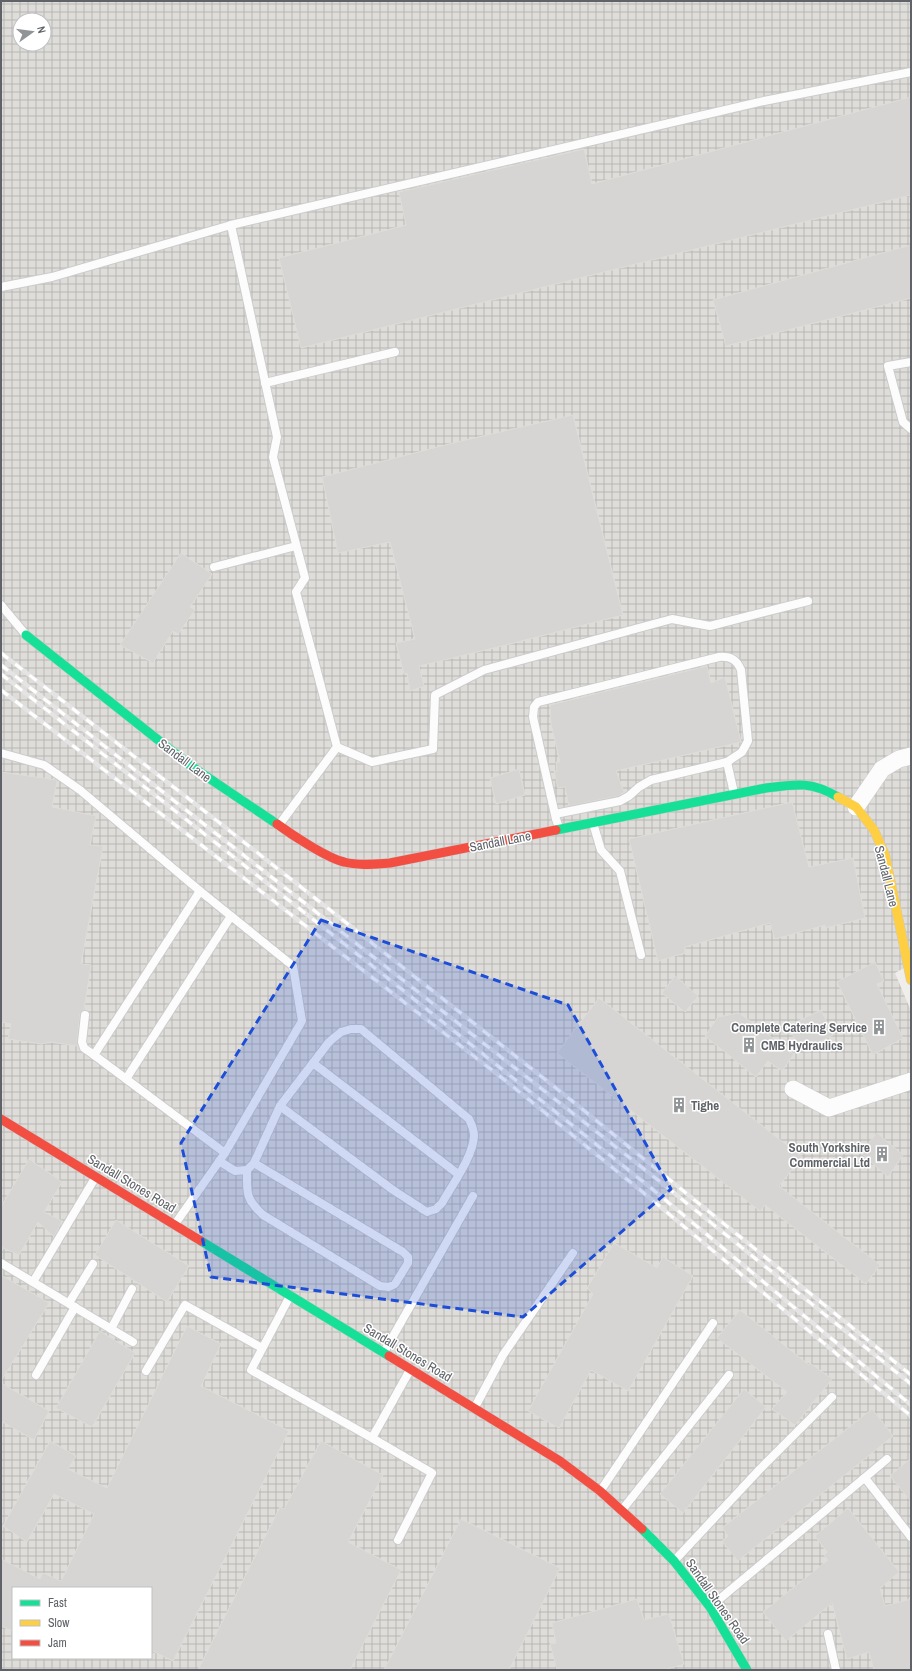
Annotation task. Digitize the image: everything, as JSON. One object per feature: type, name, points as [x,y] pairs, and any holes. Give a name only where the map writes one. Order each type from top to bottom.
[{"type":"street","name":"Sandall Lane","points":[[26,635],[191,766],[279,826],[320,851],[343,862],[369,865],[390,863],[734,794],[797,784],[823,788],[856,807],[874,830],[885,855],[911,977]]},
{"type":"street","points":[[856,807],[882,769],[900,759],[911,756]]},
{"type":"street","points":[[794,1089],[829,1108],[911,1081]]},
{"type":"street","name":"Sandall Stones Road","points":[[1,1118],[560,1461],[600,1491],[622,1510],[674,1561],[710,1607],[747,1670]]},
{"type":"lane","points":[[1,288],[52,277],[231,225],[764,101],[911,72]]},
{"type":"lane","points":[[231,225],[277,437],[273,457],[305,578],[296,592],[337,747]]},
{"type":"lane","points":[[265,383],[395,352]]},
{"type":"lane","points":[[911,362],[888,366],[903,422],[911,428]]},
{"type":"lane","points":[[214,567],[296,546]]},
{"type":"lane","points":[[337,747],[372,762],[433,749],[435,695],[484,670],[672,619],[710,626],[808,601]]},
{"type":"lane","points":[[1,605],[26,635]]},
{"type":"lane","points":[[555,814],[614,802],[629,796],[651,780],[727,762],[742,752],[748,742],[741,670],[738,664],[731,658],[719,658],[538,702],[534,706],[533,717],[555,814],[559,829]]},
{"type":"lane","points":[[279,826],[337,747]]},
{"type":"lane","points":[[1,754],[44,765],[80,790],[292,966],[302,1021],[225,1152],[175,1224]]},
{"type":"lane","points":[[727,762],[734,794]]},
{"type":"lane","points":[[593,822],[601,850],[620,871],[641,955]]},
{"type":"lane","points":[[94,1055],[200,891]]},
{"type":"lane","points":[[126,1079],[231,916]]},
{"type":"lane","points":[[85,1015],[82,1042],[84,1048],[225,1152]]},
{"type":"lane","points":[[219,1161],[235,1171],[246,1170],[254,1163],[280,1106],[329,1042],[341,1032],[351,1029],[361,1029],[469,1119],[473,1128],[474,1137],[470,1152],[442,1203],[436,1209],[427,1212],[393,1190],[280,1106]]},
{"type":"lane","points":[[313,1063],[458,1174]]},
{"type":"lane","points":[[246,1170],[247,1195],[251,1204],[262,1214],[380,1286],[389,1288],[395,1284],[408,1263],[408,1256],[254,1163]]},
{"type":"lane","points":[[33,1282],[95,1177]]},
{"type":"lane","points":[[384,1353],[473,1196]]},
{"type":"lane","points":[[474,1408],[503,1355],[573,1253]]},
{"type":"lane","points":[[1,1263],[133,1342]]},
{"type":"lane","points":[[36,1375],[93,1264]]},
{"type":"lane","points":[[111,1329],[132,1289]]},
{"type":"lane","points":[[291,1296],[251,1370],[432,1473],[398,1540]]},
{"type":"lane","points":[[146,1372],[185,1305],[262,1348]]},
{"type":"lane","points":[[600,1491],[713,1323]]},
{"type":"lane","points":[[372,1438],[411,1369]]},
{"type":"lane","points":[[622,1510],[729,1375]]},
{"type":"lane","points":[[674,1561],[760,1469],[832,1398]]},
{"type":"lane","points":[[710,1607],[887,1459]]},
{"type":"lane","points":[[865,1478],[911,1537]]},
{"type":"lane","points":[[828,1634],[836,1670]]},
{"type":"highlighted area","points":[[321,920],[568,1005],[671,1189],[523,1317],[211,1277],[181,1143]]},
{"type":"shaded area","points":[[1,1],[911,1],[911,964],[895,973],[911,1011],[911,1670],[1,1670]]},
{"type":"building","points":[[911,97],[911,195],[301,348],[279,258],[406,225],[399,192],[584,149],[592,184]]},
{"type":"building","points":[[911,245],[911,298],[726,346],[713,300]]},
{"type":"building","points":[[573,415],[623,615],[419,666],[424,686],[410,691],[407,673],[404,674],[396,643],[415,639],[390,542],[338,553],[322,477],[457,442]]},
{"type":"building","points":[[181,553],[212,574],[190,607],[195,610],[178,634],[173,631],[153,663],[120,645]]},
{"type":"building","points":[[707,666],[711,683],[725,677],[741,742],[616,771],[624,792],[618,796],[569,806],[565,787],[558,788],[554,771],[557,771],[556,762],[560,762],[551,724],[550,705]]},
{"type":"building","points":[[519,769],[525,795],[496,804],[490,778]]},
{"type":"building","points":[[1,772],[56,780],[52,807],[96,816],[90,845],[103,846],[81,964],[91,965],[84,1010],[80,1014],[77,1041],[78,1046],[50,1042],[42,1044],[8,1039],[11,1024],[1,1022]]},
{"type":"building","points":[[792,802],[809,867],[853,858],[865,918],[825,928],[825,925],[775,939],[770,923],[685,947],[685,953],[658,961],[629,839]]},
{"type":"building","points":[[875,962],[884,981],[877,984],[903,1038],[873,1055],[837,982]]},
{"type":"building","points":[[675,976],[698,996],[685,1012],[662,993]]},
{"type":"building","name":"Tighe","points":[[599,998],[802,1157],[779,1186],[880,1265],[866,1284],[765,1205],[760,1211],[557,1053]]},
{"type":"building","points":[[821,1010],[833,1035],[801,1051],[788,1026]]},
{"type":"building","name":"CMB Hydraulics","points":[[739,1013],[794,1054],[782,1071],[768,1061],[756,1077],[705,1036],[718,1017]]},
{"type":"building","name":"South Yorkshire Commercial Ltd","points":[[877,1133],[903,1155],[888,1177],[861,1153]]},
{"type":"building","points":[[29,1159],[62,1182],[44,1212],[62,1221],[54,1237],[38,1222],[19,1255],[1,1247],[1,1207]]},
{"type":"building","points":[[116,1220],[189,1266],[167,1302],[95,1255]]},
{"type":"building","points":[[614,1243],[657,1268],[663,1257],[693,1276],[628,1391],[591,1370],[559,1428],[528,1411],[593,1294],[587,1288]]},
{"type":"building","points":[[1,1275],[49,1303],[1,1381]]},
{"type":"building","points":[[740,1310],[809,1365],[810,1363],[832,1379],[795,1425],[772,1409],[787,1392],[717,1338]]},
{"type":"building","points":[[187,1326],[221,1344],[201,1386],[289,1431],[173,1661],[152,1650],[152,1587],[12,1587],[12,1631],[1,1626],[1,1559],[40,1579],[43,1573],[61,1581],[94,1514],[54,1494],[27,1542],[3,1526],[50,1441],[76,1456],[68,1469],[107,1488]]},
{"type":"building","points":[[100,1331],[135,1353],[92,1427],[56,1408]]},
{"type":"building","points":[[1,1383],[49,1411],[34,1440],[1,1421]]},
{"type":"building","points":[[744,1389],[766,1407],[683,1513],[660,1494]]},
{"type":"building","points":[[872,1409],[893,1436],[738,1561],[722,1541],[728,1536],[722,1528]]},
{"type":"building","points":[[321,1441],[383,1475],[348,1542],[401,1570],[350,1670],[198,1670],[280,1507],[284,1509]]},
{"type":"building","points":[[911,1458],[911,1501],[890,1476]]},
{"type":"building","points":[[848,1508],[899,1572],[880,1588],[885,1606],[911,1599],[911,1670],[874,1670],[869,1652],[847,1659],[832,1603],[786,1641],[763,1612],[828,1560],[824,1555],[827,1552],[815,1536]]},
{"type":"building","points":[[461,1519],[560,1568],[509,1670],[384,1670]]},
{"type":"building","points":[[637,1599],[644,1620],[669,1614],[684,1664],[664,1670],[557,1670],[550,1644],[556,1643],[552,1623]]},
{"type":"railway","points":[[1,653],[561,1092],[911,1375]]},
{"type":"railway","points":[[1,665],[658,1180],[911,1384]]},
{"type":"railway","points":[[1,674],[380,972],[651,1188],[911,1405]]},
{"type":"railway","points":[[1,690],[506,1081],[645,1194],[911,1416]]},
{"type":"traffic: fast","points":[[26,635],[191,766],[277,824]]},
{"type":"traffic: fast","points":[[556,830],[786,785],[803,785],[820,788],[838,797]]},
{"type":"traffic: fast","points":[[201,1241],[389,1356]]},
{"type":"traffic: fast","points":[[642,1529],[674,1561],[710,1607],[747,1670]]},
{"type":"traffic: slow","points":[[838,797],[856,807],[874,830],[885,855],[911,980]]},
{"type":"traffic: jam","points":[[277,824],[300,840],[328,856],[344,862],[361,864],[390,863],[556,830]]},
{"type":"traffic: jam","points":[[1,1119],[201,1241]]},
{"type":"traffic: jam","points":[[389,1356],[560,1461],[600,1491],[642,1529]]},
{"type":"place","name":"Complete Catering Service","points":[[879,1027]]},
{"type":"place","name":"CMB Hydraulics","points":[[749,1045]]},
{"type":"place","name":"Tighe","points":[[679,1105]]},
{"type":"place","name":"South Yorkshire Commercial Ltd","points":[[882,1154]]}]
